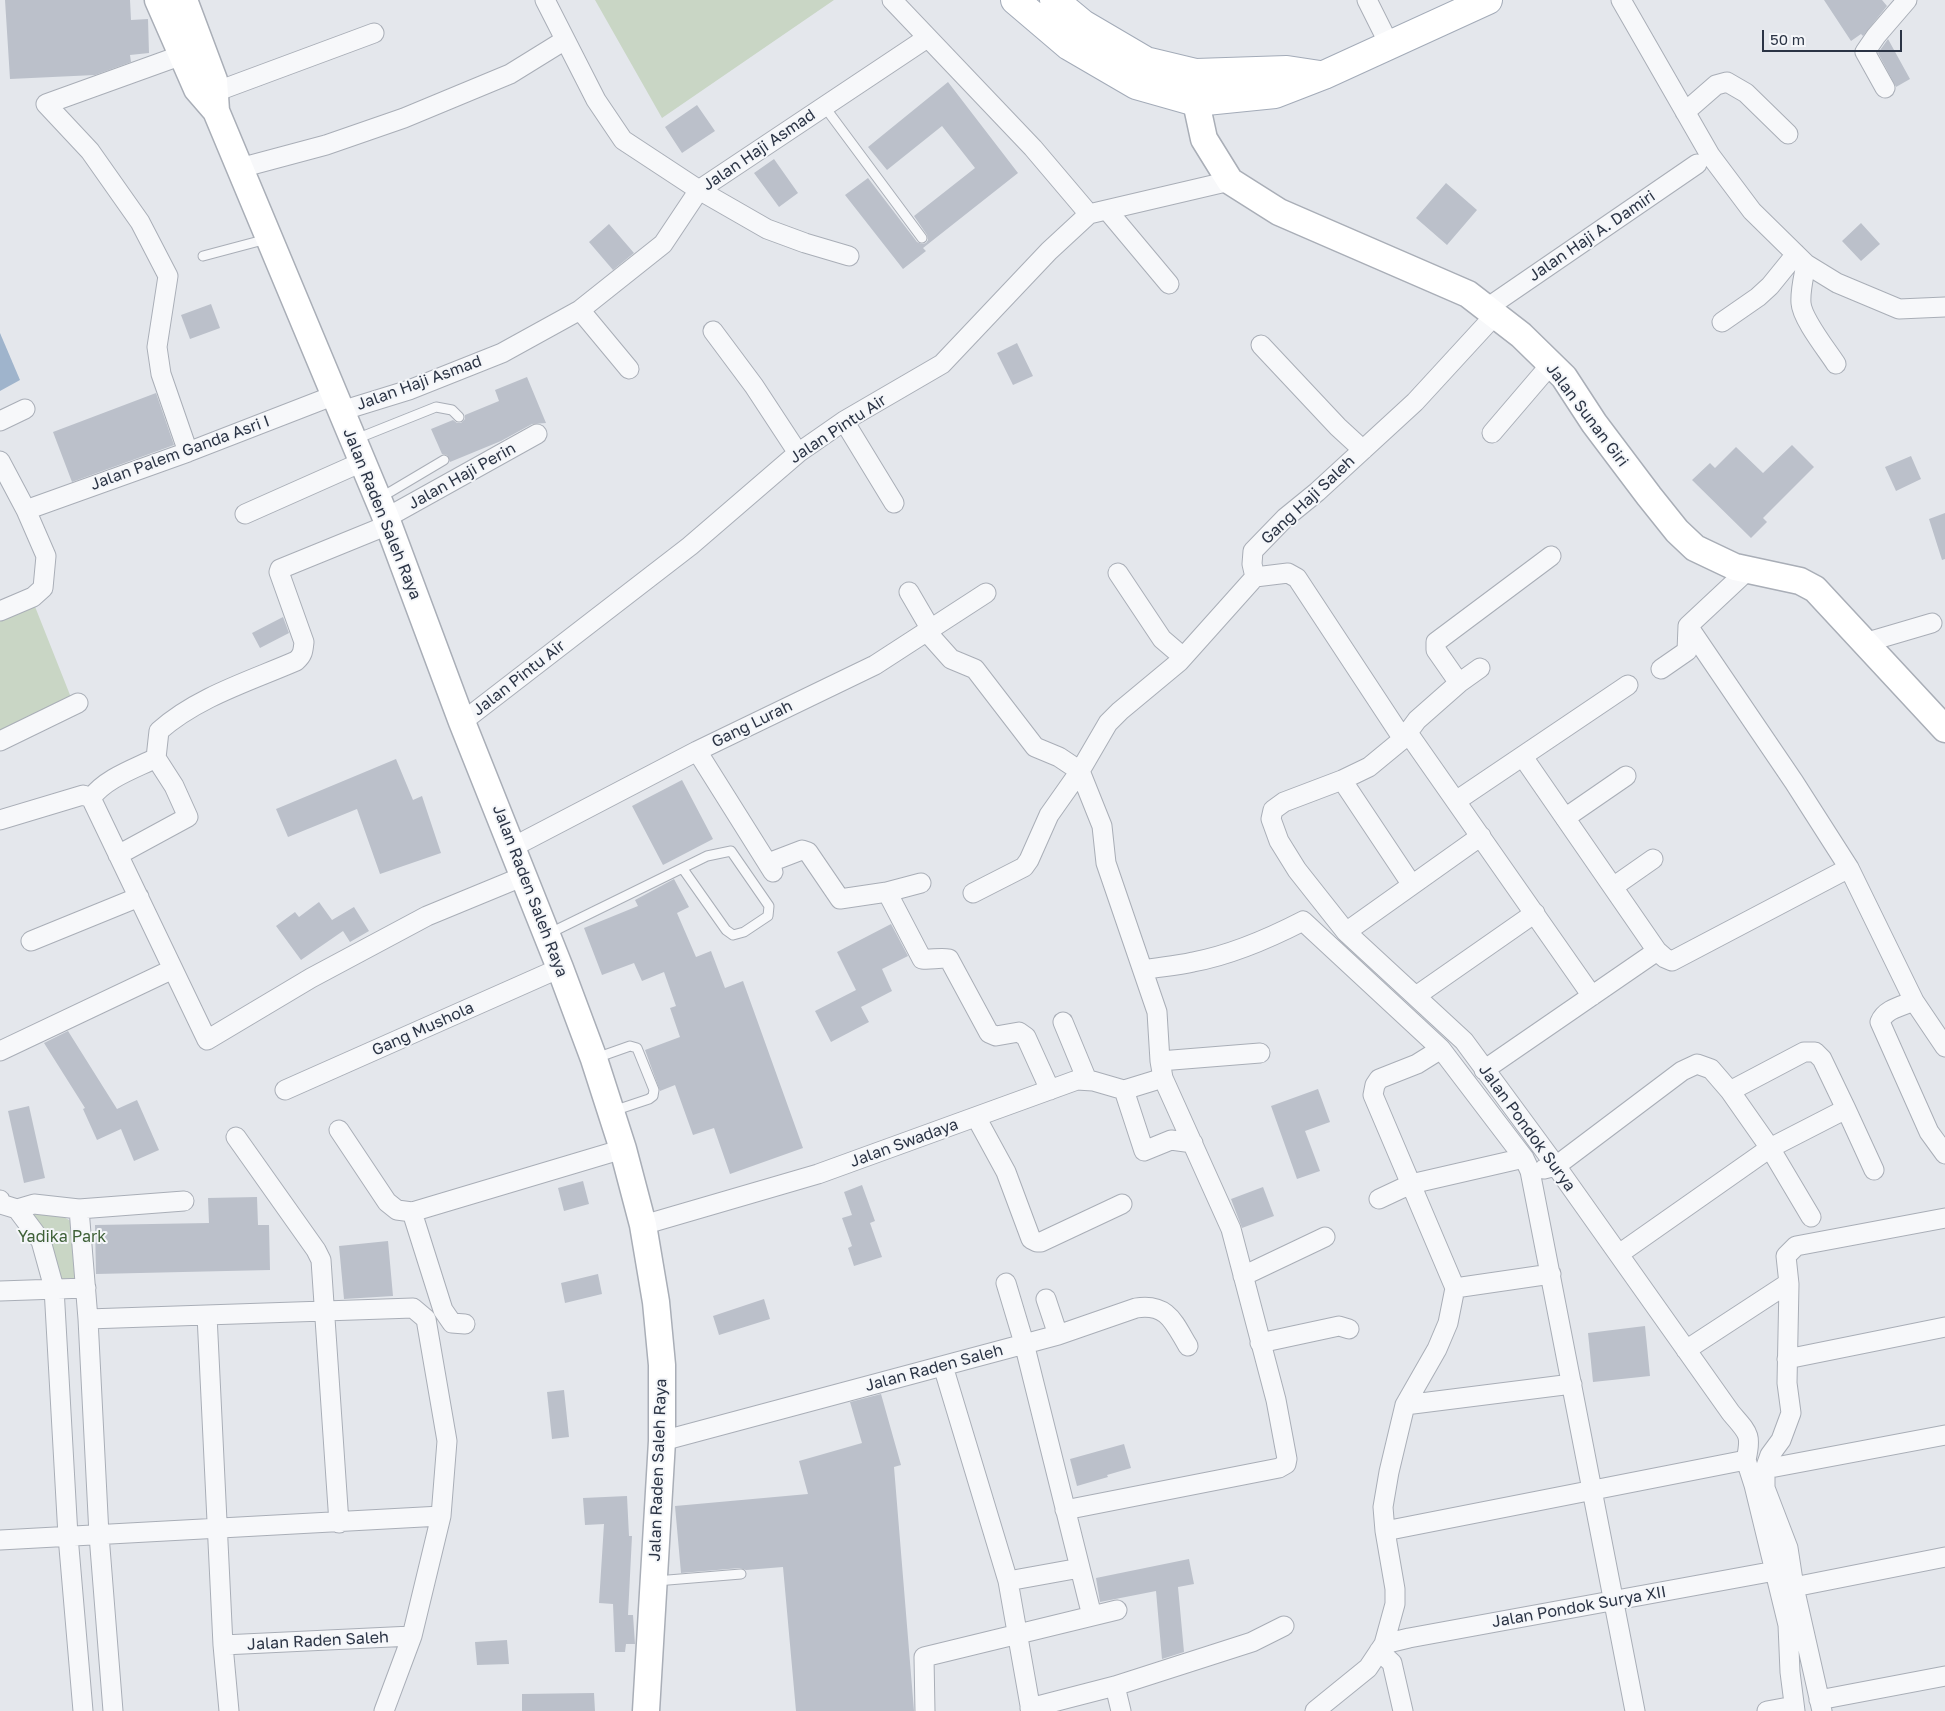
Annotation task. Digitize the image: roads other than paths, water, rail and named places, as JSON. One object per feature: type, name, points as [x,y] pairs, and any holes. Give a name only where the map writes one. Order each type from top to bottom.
[{"type":"main road","name":"Jalan Raden Saleh Raya","points":[[158,0],[197,89],[215,101]]},
{"type":"main road","name":"Jalan Raden Saleh Raya","points":[[184,0],[214,80],[215,101],[240,168],[384,514],[462,722],[560,968],[594,1059],[623,1148],[643,1225],[656,1302],[662,1365],[662,1441],[646,1711]]},
{"type":"main road","points":[[1015,0],[1069,46],[1136,85],[1196,102],[1275,94],[1324,75],[1475,3]]},
{"type":"main road","points":[[1054,0],[1083,24],[1146,61],[1196,73],[1287,70],[1324,75]]},
{"type":"main road","name":"Jalan Sunan Giri","points":[[1196,73],[1196,102],[1204,139],[1230,181],[1279,212],[1468,294],[1491,311],[1521,335],[1564,377],[1594,423],[1677,531],[1695,548],[1735,566],[1800,581],[1815,589],[1945,729]]},
{"type":"street","points":[[545,0],[596,100],[622,140],[699,190],[767,229],[849,256]]},
{"type":"street","points":[[892,0],[1033,148],[1169,284]]},
{"type":"street","points":[[1367,0],[1390,44]]},
{"type":"street","points":[[1621,0],[1710,155],[1752,211],[1801,259],[1837,284],[1900,309],[1945,308]]},
{"type":"street","points":[[1885,88],[1865,52],[1907,0]]},
{"type":"street","points":[[215,101],[374,33]]},
{"type":"street","name":"Jalan Haji Asmad","points":[[338,403],[409,390],[502,353],[580,310],[663,244],[699,190],[928,38]]},
{"type":"street","points":[[240,168],[326,145],[404,118],[510,74],[565,40]]},
{"type":"street","points":[[182,55],[46,104],[90,151],[140,222],[168,276],[157,347],[161,374],[188,452]]},
{"type":"street","points":[[1685,112],[1716,85],[1728,82],[1746,93],[1788,134]]},
{"type":"street","name":"Jalan Haji A. Damiri","points":[[1491,311],[1697,164]]},
{"type":"street","name":"Jalan Pintu Air","points":[[462,722],[690,546],[798,453],[844,421],[942,364],[1049,251],[1098,212],[1230,181]]},
{"type":"street","points":[[1722,322],[1758,297],[1801,259]]},
{"type":"street","points":[[1801,259],[1801,304],[1810,324],[1836,364]]},
{"type":"street","points":[[580,310],[629,369]]},
{"type":"street","name":"Gang Haji Saleh","points":[[1255,577],[1252,564],[1253,551],[1285,518],[1317,492],[1415,402],[1491,311]]},
{"type":"street","points":[[713,331],[754,386],[798,453]]},
{"type":"street","points":[[1261,345],[1338,427],[1363,450]]},
{"type":"street","points":[[1492,433],[1551,364]]},
{"type":"street","name":"Jalan Palem Ganda Asri I","points":[[26,510],[188,452],[338,403]]},
{"type":"street","points":[[0,421],[25,409]]},
{"type":"street","points":[[844,421],[894,503]]},
{"type":"street","name":"Jalan Haji Perin","points":[[156,758],[159,731],[184,711],[206,699],[301,658],[304,642],[279,572],[283,567],[320,552],[384,514],[537,434]]},
{"type":"street","points":[[245,514],[358,451]]},
{"type":"street","points":[[0,461],[26,510],[46,556],[43,588],[33,597],[0,611]]},
{"type":"street","points":[[1459,683],[1436,650],[1436,642],[1551,556]]},
{"type":"street","points":[[1661,669],[1686,651],[1688,626],[1749,569]]},
{"type":"street","points":[[1118,573],[1162,639],[1184,657]]},
{"type":"street","points":[[973,893],[1024,867],[1049,815],[1080,771],[1108,723],[1184,657],[1255,577],[1288,573],[1297,578],[1405,736],[1456,801],[1592,996]]},
{"type":"street","points":[[909,592],[928,629],[951,659],[975,669],[1035,747],[1059,757],[1080,771],[1102,826],[1106,863],[1157,1012],[1162,1070],[1192,1143],[1231,1229],[1276,1400],[1287,1459],[1286,1464],[1279,1468],[1065,1510]]},
{"type":"street","name":"Gang Lurah","points":[[513,847],[697,751],[875,665],[928,629],[986,594]]},
{"type":"street","points":[[1864,643],[1932,623]]},
{"type":"street","points":[[1688,626],[1794,782],[1849,868],[1914,1002],[1945,1047]]},
{"type":"street","points":[[1412,885],[1342,780],[1369,767],[1405,736],[1417,720],[1459,683],[1480,668]]},
{"type":"street","points":[[1456,801],[1628,685]]},
{"type":"street","points":[[0,741],[78,703]]},
{"type":"street","points":[[697,751],[771,868],[802,850],[808,852],[840,899],[887,892],[921,883]]},
{"type":"street","points":[[1523,757],[1657,951],[1664,958],[1672,961],[1849,868]]},
{"type":"street","points":[[91,798],[120,775],[156,758],[174,786],[188,817],[118,855]]},
{"type":"street","points":[[1565,818],[1626,776]]},
{"type":"street","name":"Jalan Pondok Surya","points":[[1342,780],[1284,802],[1273,810],[1271,819],[1279,842],[1297,870],[1346,932],[1464,1040],[1731,1413],[1747,1432],[1750,1444],[1746,1460]]},
{"type":"street","points":[[0,820],[83,795],[91,798],[208,1040],[311,978],[427,916],[524,876]]},
{"type":"street","points":[[1346,932],[1481,836]]},
{"type":"street","points":[[1613,887],[1653,859]]},
{"type":"street","points":[[887,892],[922,958],[932,960],[941,957],[949,959],[989,1033],[996,1036],[1019,1032],[1026,1037],[1050,1090]]},
{"type":"street","points":[[31,941],[139,897]]},
{"type":"street","points":[[1416,996],[1535,913]]},
{"type":"street","points":[[1143,970],[1194,962],[1242,948],[1279,933],[1302,921],[1441,1049],[1527,1165],[1551,1274],[1635,1711]]},
{"type":"street","points":[[1484,1070],[1657,951]]},
{"type":"street","name":"Gang Mushola","points":[[285,1090],[560,968]]},
{"type":"street","points":[[0,1051],[173,970]]},
{"type":"street","points":[[1914,1002],[1887,1012],[1882,1016],[1880,1022],[1929,1132],[1945,1154]]},
{"type":"street","points":[[1063,1022],[1087,1080]]},
{"type":"street","points":[[1315,1711],[1368,1668],[1382,1647],[1395,1604],[1384,1530],[1383,1506],[1405,1405],[1437,1349],[1448,1323],[1455,1288],[1373,1095],[1375,1085],[1379,1079],[1417,1064],[1441,1049]]},
{"type":"street","points":[[1730,1091],[1804,1052],[1815,1052],[1822,1059],[1874,1170]]},
{"type":"street","points":[[1192,1143],[1171,1140],[1144,1151],[1124,1090],[1162,1070],[1260,1053]]},
{"type":"street","points":[[1380,1200],[1411,1184],[1527,1165],[1556,1166],[1682,1072],[1697,1064],[1711,1069],[1730,1091],[1770,1148],[1811,1217]]},
{"type":"street","name":"Jalan Swadaya","points":[[643,1225],[818,1174],[1077,1080],[1087,1080],[1124,1090]]},
{"type":"street","points":[[1619,1254],[1770,1148],[1846,1109]]},
{"type":"street","points":[[976,1117],[1006,1172],[1032,1239],[1037,1242],[1041,1242],[1122,1204]]},
{"type":"street","points":[[339,1130],[387,1202],[397,1210],[412,1212],[623,1148]]},
{"type":"street","points":[[236,1137],[316,1250],[321,1260],[339,1523]]},
{"type":"street","points":[[4,1204],[34,1204],[79,1208],[184,1200]]},
{"type":"street","points":[[4,1204],[41,1241],[54,1288],[68,1536],[83,1711]]},
{"type":"street","points":[[79,1208],[88,1319],[99,1535],[113,1711]]},
{"type":"street","points":[[412,1212],[443,1310],[452,1323],[464,1324]]},
{"type":"street","points":[[1945,1218],[1796,1246],[1790,1250],[1786,1256],[1786,1262],[1789,1284],[1787,1383],[1791,1413],[1781,1440],[1770,1455],[1765,1468],[1765,1488],[1788,1548],[1794,1587],[1820,1705],[1945,1676]]},
{"type":"street","points":[[1243,1276],[1324,1237]]},
{"type":"street","points":[[1455,1288],[1551,1274]]},
{"type":"street","points":[[1006,1284],[1024,1343],[1092,1616]]},
{"type":"street","points":[[1686,1350],[1787,1284]]},
{"type":"street","points":[[0,1291],[86,1288]]},
{"type":"street","points":[[1046,1299],[1058,1335]]},
{"type":"street","name":"Jalan Raden Saleh","points":[[662,1441],[1058,1335],[1136,1308],[1149,1306],[1161,1310],[1170,1317],[1188,1346]]},
{"type":"street","points":[[88,1319],[413,1308],[426,1319],[447,1441],[441,1516],[412,1636],[384,1711]]},
{"type":"street","points":[[207,1315],[223,1645],[229,1711]]},
{"type":"street","points":[[1260,1343],[1339,1326],[1349,1329]]},
{"type":"street","points":[[1787,1359],[1945,1328]]},
{"type":"street","points":[[943,1366],[1008,1582],[1031,1710],[1115,1686],[1252,1642],[1284,1626]]},
{"type":"street","points":[[1405,1405],[1572,1384]]},
{"type":"street","points":[[1765,1468],[1945,1435]]},
{"type":"street","points":[[1384,1530],[1746,1460],[1754,1484],[1788,1625],[1794,1708],[1767,1711]]},
{"type":"street","points":[[0,1540],[441,1516]]},
{"type":"street","points":[[1794,1587],[1945,1558]]},
{"type":"street","points":[[1008,1582],[1080,1568]]},
{"type":"street","name":"Jalan Pondok Surya XII","points":[[1382,1647],[1409,1638],[1775,1571]]},
{"type":"street","points":[[925,1711],[924,1657],[1117,1610]]},
{"type":"street","name":"Jalan Raden Saleh","points":[[223,1645],[412,1636]]},
{"type":"street","points":[[1382,1647],[1392,1662],[1403,1711]]},
{"type":"street","points":[[1115,1686],[1121,1711]]},
{"type":"lane","points":[[824,106],[922,238]]},
{"type":"lane","points":[[203,256],[269,238]]},
{"type":"lane","points":[[358,451],[436,406],[452,410],[460,417]]},
{"type":"lane","points":[[384,514],[444,460]]},
{"type":"lane","points":[[547,934],[707,856],[731,851],[769,906],[768,916],[744,932],[733,935],[726,930],[683,868]]},
{"type":"lane","points":[[594,1059],[630,1046],[637,1048],[654,1090],[653,1096],[649,1099],[611,1112]]},
{"type":"lane","points":[[653,1581],[741,1574]]},
{"type":"water","points":[[0,333],[20,380],[0,391]]},
{"type":"park label","name":"Yadika Park","points":[[62,1237]]}]
